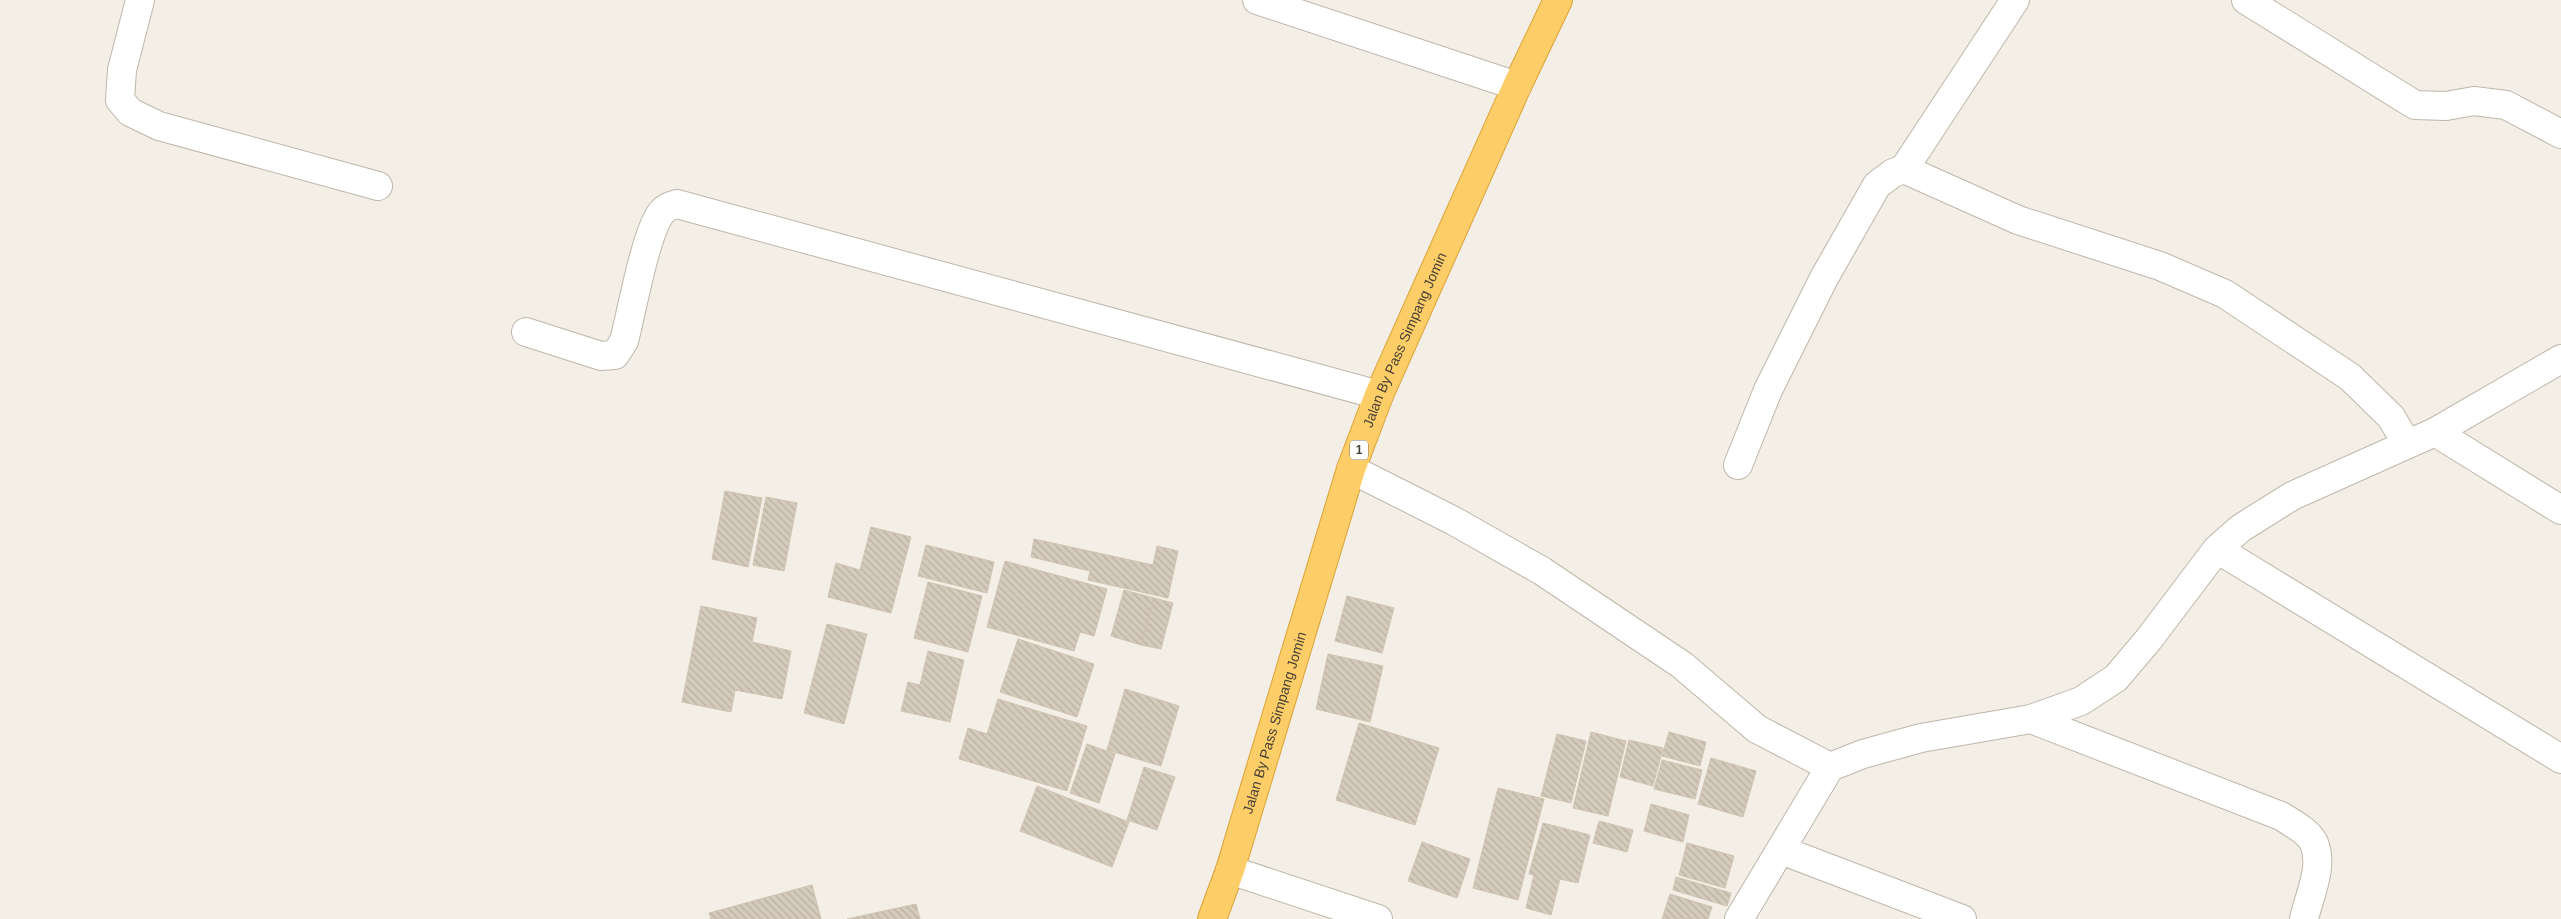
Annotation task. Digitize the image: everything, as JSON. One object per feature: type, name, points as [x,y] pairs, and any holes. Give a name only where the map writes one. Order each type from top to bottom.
[{"type":"highway","name":"Jalan By Pass Simpang Jomin","points":[[1212,919],[1230,870],[1352,469],[1379,395],[1517,86],[1558,0]]},
{"type":"street","points":[[140,0],[122,70],[120,100],[130,112],[159,126],[378,186]]},
{"type":"street","points":[[1257,0],[1517,86]]},
{"type":"street","points":[[1738,465],[1768,390],[1824,278],[1877,185],[1893,173],[1904,169],[2015,0]]},
{"type":"street","points":[[2246,0],[2415,105],[2446,106],[2474,101],[2506,105],[2561,134]]},
{"type":"street","points":[[1904,169],[2018,220],[2160,266],[2225,294],[2350,377],[2391,417],[2407,444]]},
{"type":"street","points":[[526,332],[601,356],[615,354],[624,341],[652,232],[667,206],[677,204],[1379,395]]},
{"type":"street","points":[[1739,919],[1830,767],[1863,754],[1921,738],[2031,718],[2081,701],[2116,678],[2150,639],[2217,549],[2241,528],[2292,496],[2435,432],[2561,359]]},
{"type":"street","points":[[2435,432],[2561,510]]},
{"type":"street","points":[[1352,469],[1454,521],[1542,570],[1682,665],[1757,729],[1830,767]]},
{"type":"street","points":[[2217,549],[2561,759]]},
{"type":"street","points":[[2031,718],[2281,816],[2302,830],[2313,843],[2318,868],[2304,919]]},
{"type":"street","points":[[1781,850],[1962,919]]},
{"type":"street","points":[[1230,870],[1378,919]]},
{"type":"building","points":[[725,491],[762,498],[748,567],[712,559]]},
{"type":"building","points":[[766,497],[797,503],[784,571],[753,565]]},
{"type":"building","points":[[871,527],[911,537],[891,613],[828,597],[836,563],[860,570]]},
{"type":"building","points":[[1034,539],[1153,565],[1157,546],[1178,551],[1168,598],[1088,580],[1090,571],[1031,557]]},
{"type":"building","points":[[926,545],[994,562],[987,593],[918,576]]},
{"type":"building","points":[[1005,561],[1107,589],[1094,636],[1080,632],[1074,651],[987,627]]},
{"type":"building","points":[[928,582],[982,596],[968,652],[914,638]]},
{"type":"building","points":[[1124,590],[1154,598],[1141,645],[1111,636]]},
{"type":"building","points":[[1347,596],[1394,608],[1382,653],[1335,641]]},
{"type":"building","points":[[1154,598],[1173,603],[1161,649],[1141,645]]},
{"type":"building","points":[[701,606],[757,618],[752,642],[791,651],[782,699],[735,690],[731,712],[682,702]]},
{"type":"building","points":[[827,624],[867,634],[844,724],[804,713]]},
{"type":"building","points":[[1018,639],[1094,664],[1077,717],[1000,692]]},
{"type":"building","points":[[928,651],[964,660],[950,722],[901,711],[908,682],[920,685]]},
{"type":"building","points":[[1328,654],[1383,666],[1370,722],[1316,709]]},
{"type":"building","points":[[1125,689],[1179,706],[1161,766],[1107,750]]},
{"type":"building","points":[[998,699],[1087,726],[1067,791],[959,759],[968,728],[987,734]]},
{"type":"building","points":[[1359,723],[1439,748],[1415,825],[1336,800]]},
{"type":"building","points":[[1591,732],[1626,741],[1608,816],[1573,808]]},
{"type":"building","points":[[1669,732],[1706,742],[1700,766],[1662,756]]},
{"type":"building","points":[[1557,734],[1586,741],[1571,803],[1541,796]]},
{"type":"building","points":[[1629,740],[1663,748],[1653,786],[1620,777]]},
{"type":"building","points":[[1087,744],[1115,754],[1099,803],[1070,793]]},
{"type":"building","points":[[1711,758],[1756,771],[1743,817],[1698,804]]},
{"type":"building","points":[[1662,760],[1702,770],[1695,799],[1654,789]]},
{"type":"building","points":[[1144,767],[1175,777],[1157,830],[1127,820]]},
{"type":"building","points":[[1037,786],[1129,822],[1112,867],[1020,831]]},
{"type":"building","points":[[1498,788],[1544,799],[1518,900],[1473,888]]},
{"type":"building","points":[[1651,804],[1689,815],[1683,842],[1644,831]]},
{"type":"building","points":[[1599,821],[1633,830],[1627,852],[1593,843]]},
{"type":"building","points":[[1543,823],[1590,835],[1578,883],[1560,879],[1551,915],[1526,908],[1534,875],[1529,874]]},
{"type":"building","points":[[1422,842],[1470,859],[1457,898],[1408,881]]},
{"type":"building","points":[[1687,843],[1734,856],[1725,888],[1679,875]]},
{"type":"building","points":[[1676,877],[1731,893],[1727,906],[1673,890]]},
{"type":"building","points":[[812,885],[821,919],[711,919],[709,913]]},
{"type":"building","points":[[1670,894],[1712,907],[1708,919],[1662,919]]},
{"type":"building","points":[[916,904],[920,919],[847,919]]}]
